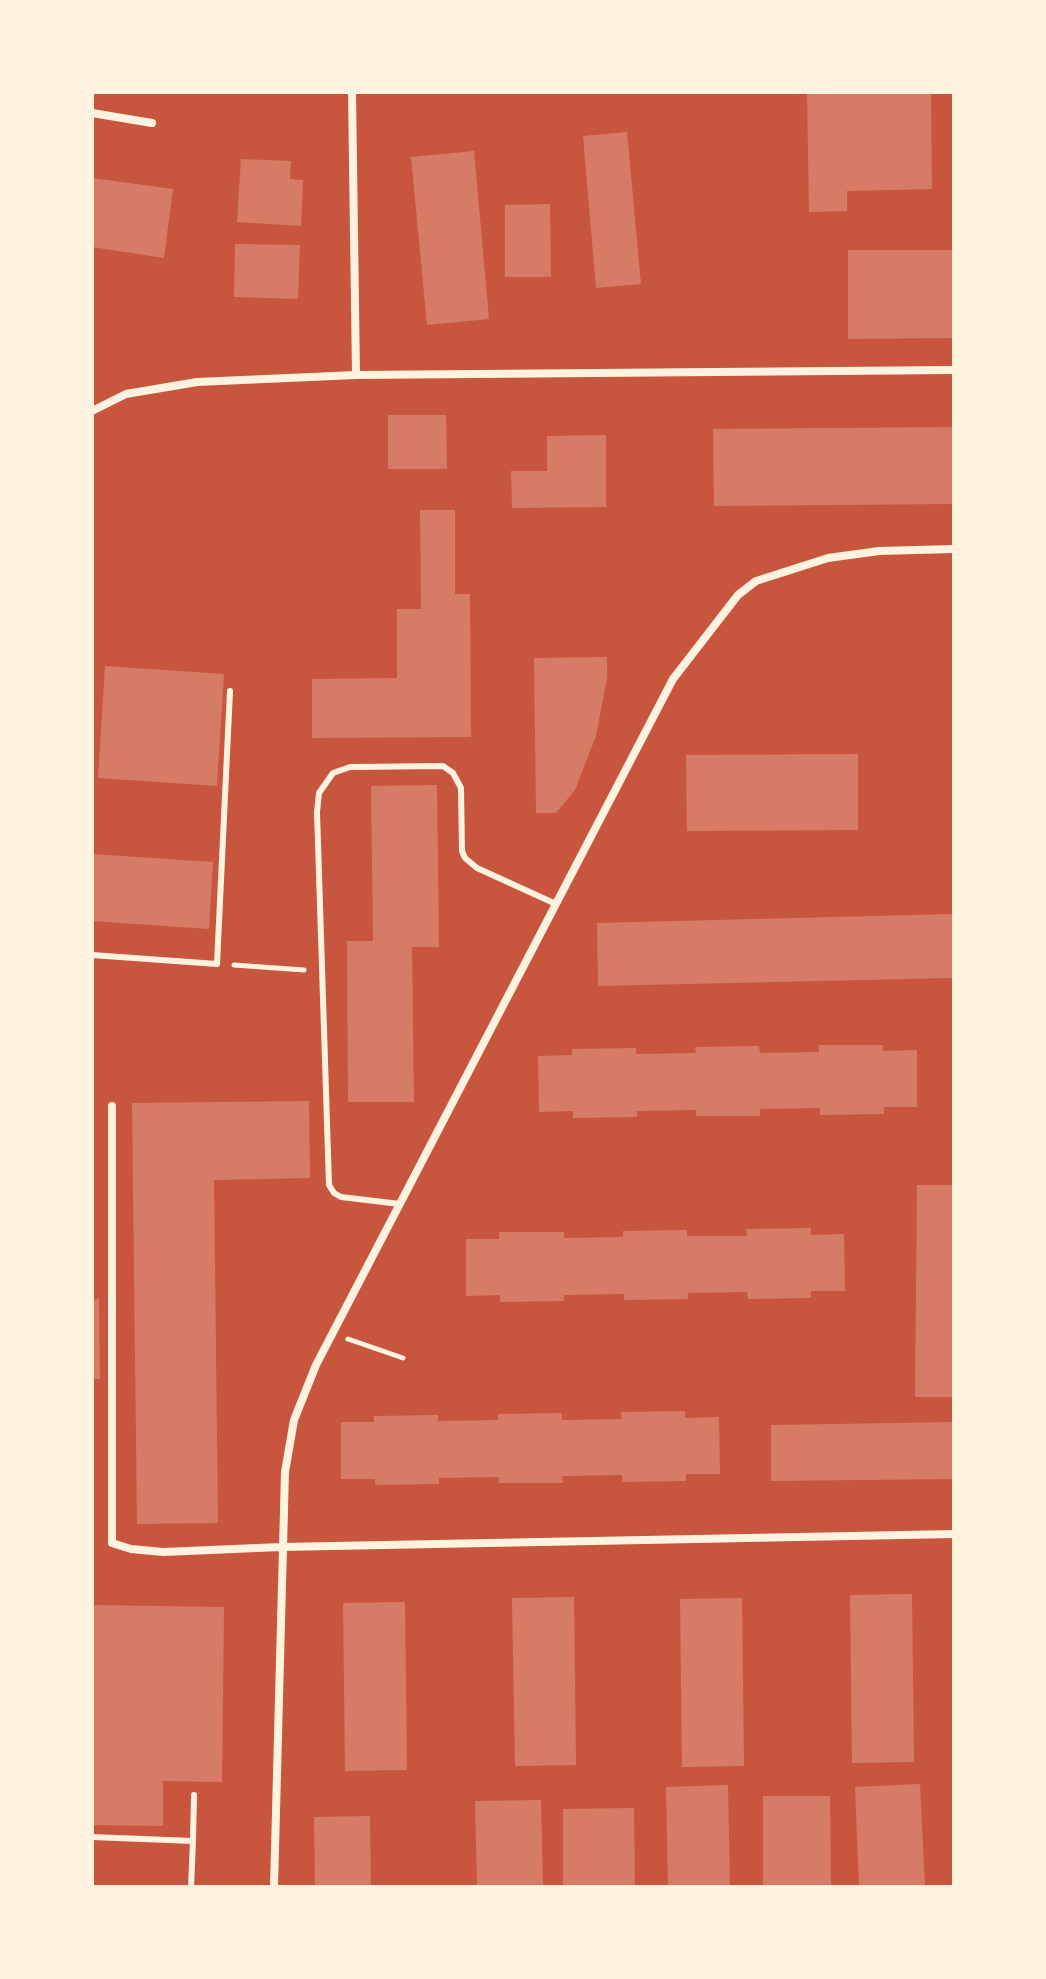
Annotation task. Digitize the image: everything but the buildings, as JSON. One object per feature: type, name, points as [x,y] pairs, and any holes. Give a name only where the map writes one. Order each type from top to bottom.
[{"type":"street","points":[[352,92],[356,375]]},
{"type":"street","points":[[92,113],[152,123]]},
{"type":"street","points":[[92,411],[126,394],[197,382],[356,375],[954,370]]},
{"type":"street","points":[[274,1887],[285,1472],[294,1420],[316,1365],[673,679],[738,595],[756,581],[828,558],[879,551],[954,549]]},
{"type":"street","points":[[112,1106],[112,1543],[131,1549],[163,1552],[954,1534]]},
{"type":"lane","points":[[92,955],[217,964],[230,691]]},
{"type":"lane","points":[[400,1204],[341,1197],[329,1185],[318,802],[325,782],[333,773],[350,767],[443,766],[453,773],[461,788],[462,851],[465,858],[477,868],[556,904]]},
{"type":"lane","points":[[191,1887],[194,1795]]},
{"type":"lane","points":[[92,1837],[193,1841]]},
{"type":"path","points":[[217,964],[322,971]]},
{"type":"path","points":[[332,1334],[403,1358]]}]
